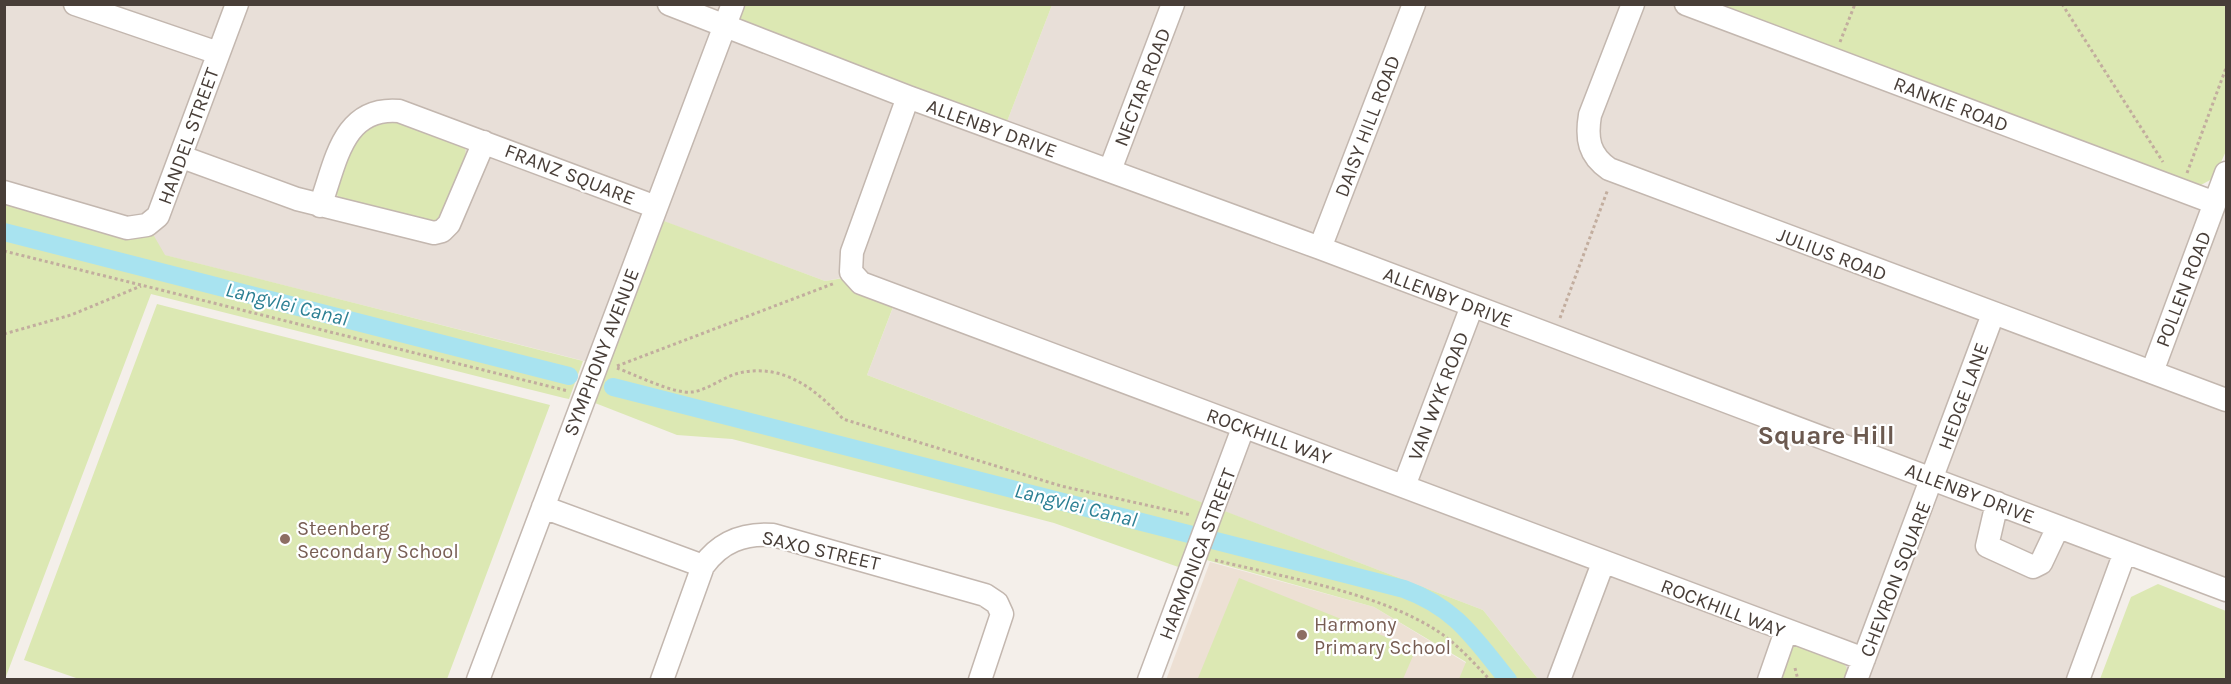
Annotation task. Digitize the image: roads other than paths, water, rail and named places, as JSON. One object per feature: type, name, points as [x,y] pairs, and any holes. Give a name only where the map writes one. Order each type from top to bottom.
[{"type":"street","points":[[75,4],[218,53]]},
{"type":"street","name":"HANDEL STREET","points":[[4,192],[127,228],[147,225],[158,216],[182,157],[237,4]]},
{"type":"street","name":"ALLENBY DRIVE","points":[[669,4],[729,15],[908,97],[1320,248],[2226,590]]},
{"type":"street","name":"NECTAR ROAD","points":[[1110,170],[1173,4]]},
{"type":"street","name":"DAISY HILL ROAD","points":[[1320,248],[1414,4]]},
{"type":"street","name":"JULIUS ROAD","points":[[1633,4],[1590,115],[1587,129],[1592,154],[1609,169],[2226,400]]},
{"type":"street","name":"RANKIE ROAD","points":[[1686,4],[2215,203]]},
{"type":"street","name":"SYMPHONY AVENUE","points":[[478,680],[543,507],[580,395],[596,364],[729,15]]},
{"type":"street","name":"ROCKHILL WAY","points":[[908,97],[852,252],[849,266],[853,276],[866,286],[1404,486],[1786,632],[1860,669]]},
{"type":"street","name":"FRANZ SQUARE","points":[[320,206],[350,129],[372,112],[399,111],[656,207]]},
{"type":"street","name":"FRANZ SQUARE","points":[[182,157],[279,194],[424,232],[442,231],[449,224],[484,142]]},
{"type":"street","name":"POLLEN ROAD","points":[[2152,372],[2226,173]]},
{"type":"street","name":"VAN WYK ROAD","points":[[1404,486],[1472,306]]},
{"type":"street","name":"HEDGE LANE","points":[[1933,478],[1993,314]]},
{"type":"street","name":"HARMONICA STREET","points":[[1149,680],[1243,428]]},
{"type":"street","name":"CHEVRON SQUARE","points":[[1860,669],[1933,478]]},
{"type":"street","points":[[1997,503],[1987,546],[2033,567],[2041,563],[2058,526]]},
{"type":"street","points":[[543,507],[703,566],[662,680]]},
{"type":"street","name":"SAXO STREET","points":[[703,566],[712,553],[742,536],[773,535],[985,595],[997,603],[1002,614],[980,680]]},
{"type":"street","points":[[2078,680],[2125,552]]},
{"type":"street","points":[[1559,680],[1603,563]]},
{"type":"street","points":[[1769,680],[1786,632]]},
{"type":"waterway","name":"Langvlei Canal","points":[[4,232],[569,376]]},
{"type":"waterway","name":"Langvlei Canal","points":[[613,387],[1404,589],[1437,605],[1451,615],[1474,638],[1508,680]]},
{"type":"place","name":"Steenberg Secondary School","points":[[285,539]]},
{"type":"place","name":"Harmony Primary School","points":[[1302,635]]},
{"type":"district","name":"Square Hill","points":[[1826,435]]}]
